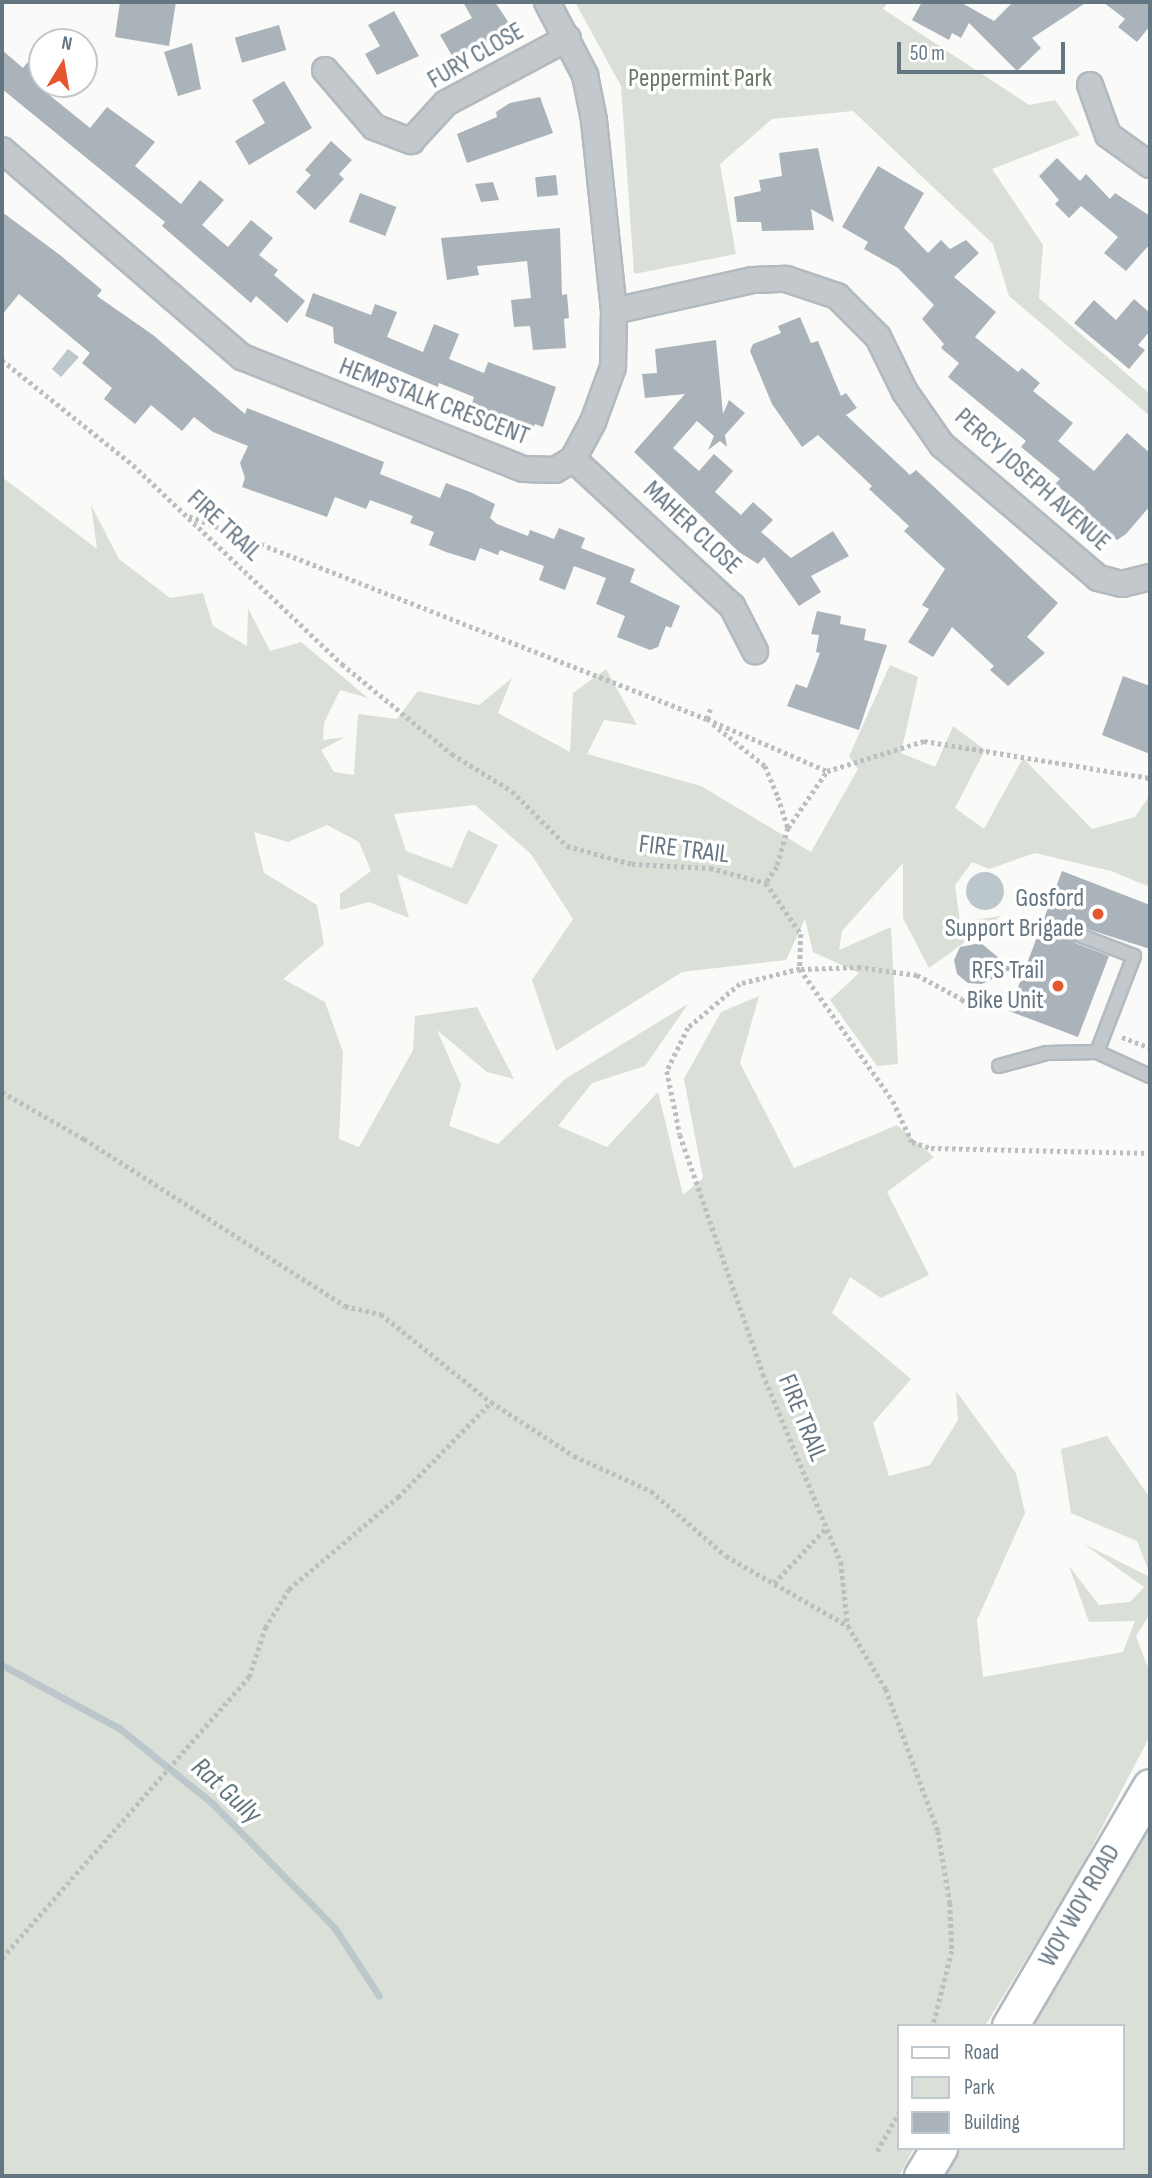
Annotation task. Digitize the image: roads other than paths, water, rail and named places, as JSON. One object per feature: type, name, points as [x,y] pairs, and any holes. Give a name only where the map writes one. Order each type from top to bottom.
[{"type":"main road","name":"WOY WOY ROAD","points":[[1011,2024],[1150,1787]]},
{"type":"main road","points":[[922,2176],[938,2150]]},
{"type":"street","points":[[547,2],[585,75],[594,120],[614,311],[613,367],[573,459]]},
{"type":"street","name":"FURY CLOSE","points":[[325,70],[374,127],[411,141],[446,103],[568,38]]},
{"type":"street","points":[[1090,85],[1108,135],[1150,165]]},
{"type":"street","name":"HEMPSTALK CRESCENT","points":[[2,150],[242,357],[524,469],[555,470],[573,459]]},
{"type":"street","name":"PERCY JOSEPH AVENUE","points":[[614,311],[753,280],[786,279],[837,296],[878,337],[905,393],[942,445],[1098,578],[1122,584],[1150,577]]},
{"type":"street","name":"MAHER CLOSE","points":[[573,459],[732,606],[755,651]]},
{"type":"lane","points":[[1079,935],[1133,956],[1097,1052]]},
{"type":"lane","points":[[999,1066],[1047,1053],[1097,1052],[1150,1076]]},
{"type":"waterway","name":"Rat Gully","points":[[2,1665],[119,1728],[212,1803],[334,1927],[379,1996]]},
{"type":"place","name":"Gosford Support Brigade","points":[[1098,914]]},
{"type":"place","name":"RFS Trail Bike Unit","points":[[1058,986]]},
{"type":"park label","name":"Peppermint Park","points":[[700,79]]}]
